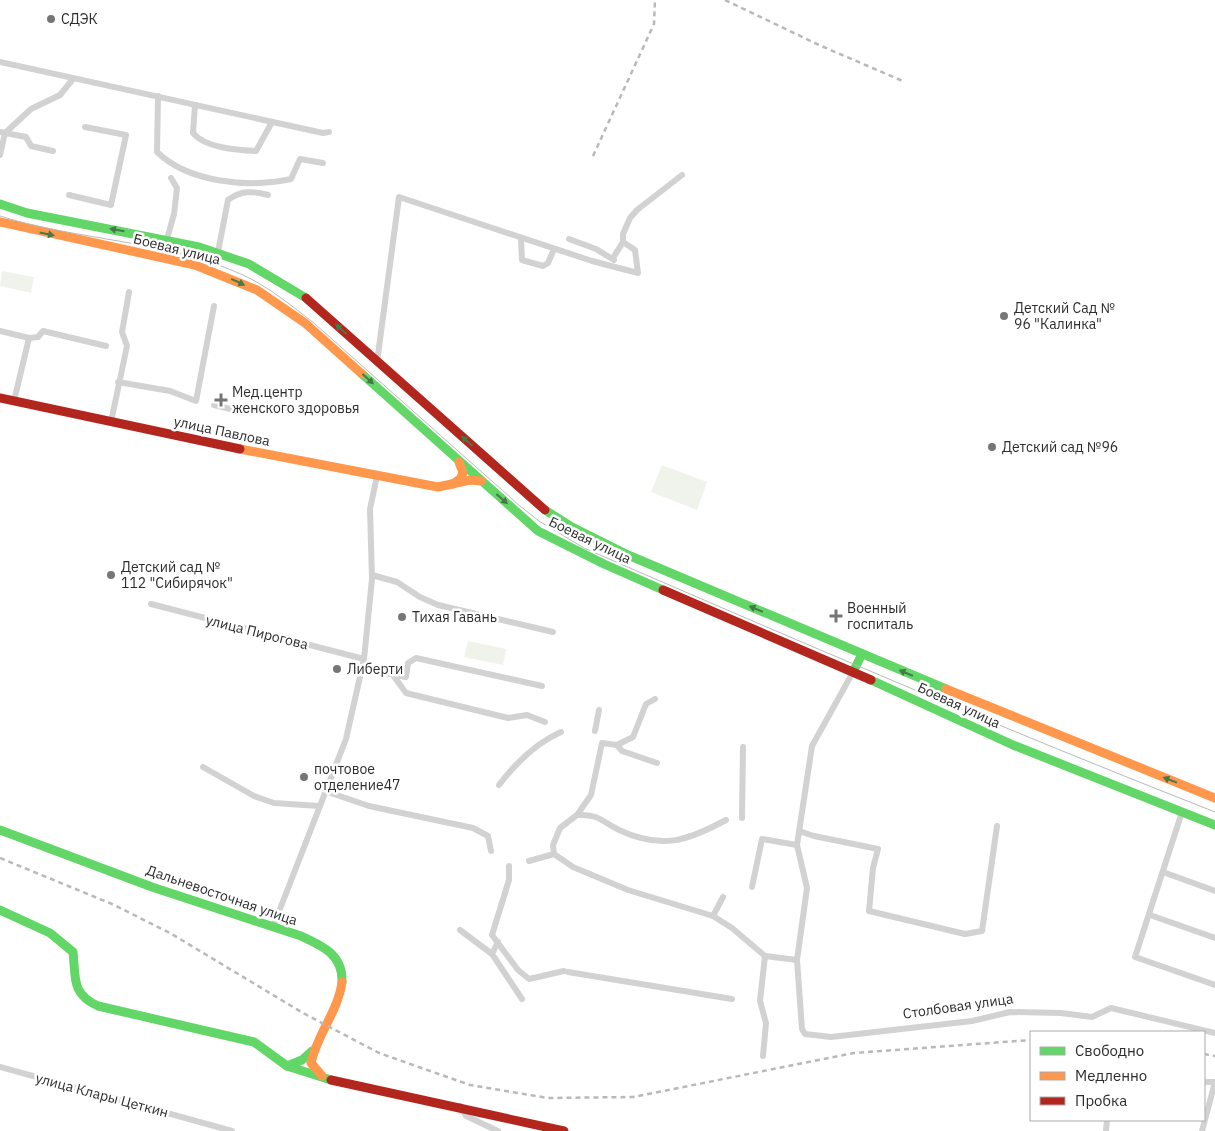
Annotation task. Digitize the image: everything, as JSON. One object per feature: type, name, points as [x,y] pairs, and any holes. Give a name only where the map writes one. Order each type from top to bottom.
[{"type":"main road","name":"Боевая улица","points":[[0,204],[27,213],[167,239],[218,252],[250,264],[300,293],[546,511],[567,524],[628,554],[862,654],[1041,729],[1215,798]]},
{"type":"main road","name":"Боевая улица","points":[[0,222],[195,265],[257,290],[305,323],[538,531],[570,548],[854,672],[1013,745],[1215,825]]},
{"type":"main road","name":"улица Павлова","points":[[0,398],[438,487],[455,486],[470,479],[480,481]]},
{"type":"main road","points":[[438,487],[455,484],[460,479],[463,473],[459,462]]},
{"type":"main road","name":"Столбовая улица","points":[[854,672],[862,654]]},
{"type":"main road","name":"Дальневосточная улица","points":[[0,830],[163,890],[273,927],[329,950],[341,968],[340,993],[326,1026],[312,1051],[302,1060],[287,1066]]},
{"type":"main road","points":[[0,910],[50,933],[72,952],[78,991],[84,1000],[98,1006],[254,1042],[287,1066],[324,1078],[371,1090],[460,1106],[564,1131]]},
{"type":"main road","points":[[312,1051],[311,1063],[316,1072],[324,1078]]},
{"type":"street","points":[[0,62],[323,133],[329,132]]},
{"type":"street","points":[[0,155],[2,132],[31,109],[60,94],[73,79]]},
{"type":"street","points":[[158,96],[157,152],[165,160],[188,172],[215,181],[275,182],[291,179],[300,159],[323,163]]},
{"type":"street","points":[[196,105],[193,133],[199,140],[238,150],[256,151],[272,122]]},
{"type":"street","points":[[69,195],[111,205],[126,135],[85,126]]},
{"type":"street","points":[[2,132],[26,138],[31,146],[53,151]]},
{"type":"street","points":[[613,258],[623,242],[622,234],[630,218],[637,210],[682,175]]},
{"type":"street","points":[[167,239],[174,214],[177,188],[170,178]]},
{"type":"street","points":[[218,252],[228,200],[245,192],[254,191],[268,195]]},
{"type":"street","points":[[378,362],[399,197],[554,249],[638,273],[636,250],[623,242]]},
{"type":"street","points":[[522,238],[522,260],[543,266],[548,263],[554,249]]},
{"type":"street","points":[[569,239],[596,249],[613,258],[618,268]]},
{"type":"street","points":[[111,422],[127,346],[122,332],[129,292]]},
{"type":"street","points":[[118,382],[170,391],[196,400],[214,306]]},
{"type":"street","points":[[0,331],[29,338],[38,337],[43,331],[106,346]]},
{"type":"street","points":[[14,401],[29,338]]},
{"type":"street","points":[[214,405],[239,411]]},
{"type":"street","points":[[273,927],[346,739],[364,660],[372,575],[370,509],[377,476]]},
{"type":"street","points":[[372,575],[397,582],[420,598],[438,605],[552,632]]},
{"type":"street","name":"улица Пирогова","points":[[151,604],[364,660]]},
{"type":"street","points":[[362,669],[406,677],[408,663],[416,658],[542,686]]},
{"type":"street","name":"Столбовая улица","points":[[854,672],[812,746],[797,845],[807,888],[797,960],[802,1029],[804,1034],[831,1037],[972,1021],[1010,1012],[1061,1013],[1092,1017],[1111,1008],[1215,1033]]},
{"type":"street","points":[[393,675],[406,693],[508,718],[528,715],[545,722]]},
{"type":"street","points":[[655,699],[646,704],[633,737],[617,745],[602,743],[591,796],[577,815],[560,828],[553,845],[554,854],[573,867],[628,890],[712,916],[732,928],[765,956],[797,960]]},
{"type":"street","points":[[595,731],[599,710]]},
{"type":"street","points":[[499,785],[528,754],[550,737],[561,732]]},
{"type":"street","points":[[617,745],[622,751],[657,763]]},
{"type":"street","points":[[742,818],[743,747]]},
{"type":"street","points":[[203,767],[254,796],[274,803],[319,806]]},
{"type":"street","points":[[325,791],[369,806],[473,828],[488,836],[491,851]]},
{"type":"street","points":[[1182,812],[1136,957],[1215,985]]},
{"type":"street","points":[[577,815],[592,814],[620,830],[669,842],[696,836],[726,820]]},
{"type":"street","points":[[799,831],[814,836],[878,849],[872,868],[869,911],[965,934],[982,931],[997,826]]},
{"type":"street","points":[[752,887],[762,839],[797,845]]},
{"type":"street","points":[[530,861],[554,854]]},
{"type":"street","points":[[509,866],[509,880],[492,935],[518,970],[529,979],[566,972],[732,999]]},
{"type":"street","points":[[1163,872],[1215,891]]},
{"type":"street","points":[[712,916],[723,898]]},
{"type":"street","points":[[1150,915],[1215,938]]},
{"type":"street","points":[[460,930],[492,954],[522,1000]]},
{"type":"street","points":[[492,954],[498,942]]},
{"type":"street","points":[[763,1056],[766,1023],[760,1001],[765,956]]},
{"type":"street","name":"улица Клары Цеткин","points":[[0,1068],[232,1131]]},
{"type":"street","points":[[1205,1082],[1215,1082],[1205,1120]]},
{"type":"street","points":[[460,1106],[466,1116],[498,1131]]},
{"type":"shaded area","points":[[2,271],[34,277],[31,293],[0,286]]},
{"type":"shaded area","points":[[662,465],[707,482],[697,510],[651,492]]},
{"type":"shaded area","points":[[468,641],[506,649],[503,665],[464,657]]},
{"type":"tram line","points":[[0,216],[61,231],[184,255],[214,263],[243,275],[271,291],[315,324],[520,506],[539,521],[584,548],[898,683],[1056,749],[1215,812]]},
{"type":"railway","points":[[593,156],[654,24],[655,0]]},
{"type":"railway","points":[[725,0],[819,45],[905,82]]},
{"type":"railway","points":[[0,858],[112,904],[170,933],[303,1013],[379,1053],[470,1085],[548,1098],[633,1097],[854,1053],[1030,1040]]},
{"type":"railway","points":[[1205,1054],[1215,1056]]},
{"type":"traffic: fast","points":[[0,204],[27,213],[199,247],[249,264],[306,298]]},
{"type":"traffic: fast","points":[[362,374],[538,531],[604,564],[663,590]]},
{"type":"traffic: fast","points":[[545,510],[572,527],[628,555],[946,689]]},
{"type":"traffic: fast","points":[[853,672],[862,654]]},
{"type":"traffic: fast","points":[[871,680],[1013,745],[1215,825]]},
{"type":"traffic: fast","points":[[0,830],[152,887],[301,936],[324,948],[335,958],[339,965],[342,982]]},
{"type":"traffic: fast","points":[[0,910],[50,933],[73,952],[76,984],[83,996],[98,1006],[254,1042],[287,1066],[331,1080]]},
{"type":"traffic: fast","points":[[287,1066],[302,1060],[312,1051]]},
{"type":"traffic: slow","points":[[0,222],[195,265],[257,290],[305,323],[362,374]]},
{"type":"traffic: slow","points":[[240,449],[438,487],[470,480],[481,481]]},
{"type":"traffic: slow","points":[[453,484],[460,479],[463,473],[459,462]]},
{"type":"traffic: slow","points":[[946,689],[1215,798]]},
{"type":"traffic: slow","points":[[322,1076],[311,1063],[318,1042],[340,993],[342,982]]},
{"type":"traffic: jam","points":[[306,298],[545,510]]},
{"type":"traffic: jam","points":[[0,398],[240,449]]},
{"type":"traffic: jam","points":[[663,590],[871,680]]},
{"type":"traffic: jam","points":[[331,1080],[564,1131]]},
{"type":"place","name":"СДЭК","points":[[51,19]]},
{"type":"place","name":"Детский Сад № 96 \"Калинка\"","points":[[1004,316]]},
{"type":"place","name":"Мед.центр женского здоровья","points":[[221,400]]},
{"type":"place","name":"Детский сад №96","points":[[992,447]]},
{"type":"place","name":"Детский сад № 112 \"Сибирячок\"","points":[[111,575]]},
{"type":"place","name":"Военный госпиталь","points":[[836,616]]},
{"type":"place","name":"Тихая Гавань","points":[[402,617]]},
{"type":"place","name":"Либерти","points":[[337,669]]},
{"type":"place","name":"почтовое отделение47","points":[[304,777]]}]
